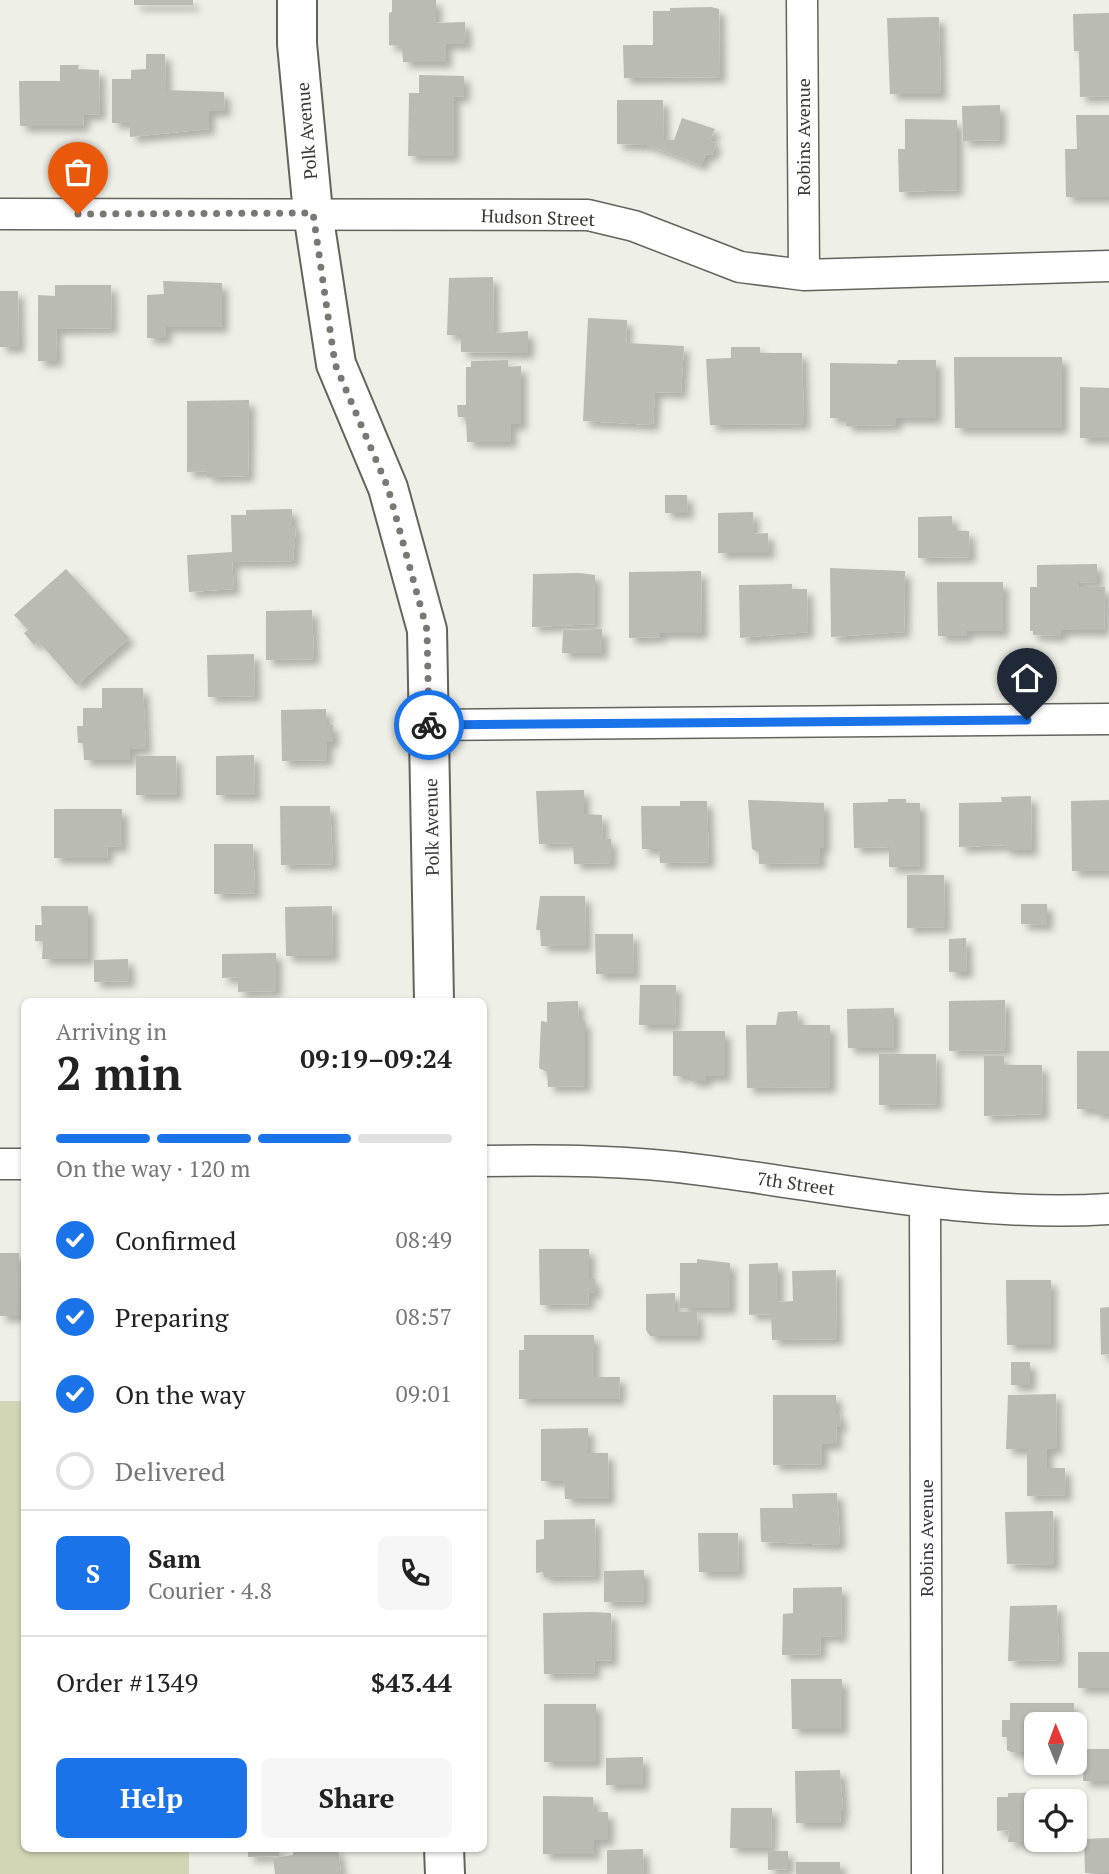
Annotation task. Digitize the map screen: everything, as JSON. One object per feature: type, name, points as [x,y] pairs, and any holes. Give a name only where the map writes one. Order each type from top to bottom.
[{"type":"street","name":"Polk Avenue","points":[[297,0],[297,44],[313,213],[335,364],[388,488],[427,630],[434,998]]},
{"type":"street","name":"Robins Avenue","points":[[802,0],[804,275]]},
{"type":"street","name":"Hudson Street","points":[[0,214],[588,215],[634,226],[740,267],[804,275],[1109,266]]},
{"type":"street","points":[[429,725],[1109,719]]},
{"type":"street","name":"7th Street","points":[[487,1161],[620,1163],[685,1168],[925,1202],[994,1208],[1109,1209]]},
{"type":"street","points":[[0,1164],[21,1164]]},
{"type":"street","name":"Robins Avenue","points":[[925,1202],[927,1874]]},
{"type":"street","points":[[444,1852],[445,1874]]},
{"type":"green space","points":[[0,1401],[21,1401],[21,1852],[189,1852],[189,1874],[0,1874]]},
{"type":"building","points":[[134,0],[193,0],[193,5],[134,5]]},
{"type":"building","points":[[392,0],[436,0],[436,23],[465,22],[466,44],[446,44],[446,62],[403,62],[402,46],[389,45],[389,13],[392,12]]},
{"type":"building","points":[[711,7],[719,9],[720,77],[624,78],[623,45],[653,45],[653,11]]},
{"type":"building","points":[[1109,13],[1109,96],[1080,97],[1079,51],[1074,51],[1073,14]]},
{"type":"building","points":[[939,17],[941,94],[890,94],[887,18]]},
{"type":"building","points":[[146,54],[165,54],[166,90],[224,92],[225,111],[209,111],[209,129],[130,137],[130,123],[112,123],[112,79],[131,79],[131,70],[146,69]]},
{"type":"building","points":[[60,65],[79,65],[78,69],[99,70],[100,114],[84,115],[83,126],[20,126],[19,81],[60,81]]},
{"type":"building","points":[[419,75],[464,76],[464,96],[454,97],[454,156],[408,156],[409,93],[419,93]]},
{"type":"building","points":[[617,100],[663,100],[664,140],[674,140],[682,118],[715,129],[710,140],[716,143],[712,155],[706,154],[701,165],[647,145],[617,144]]},
{"type":"building","points":[[1000,105],[1000,140],[963,141],[962,106]]},
{"type":"building","points":[[1076,115],[1109,115],[1109,197],[1066,197],[1065,149],[1077,149]]},
{"type":"building","points":[[905,119],[957,120],[957,190],[899,192],[898,149],[905,149]]},
{"type":"building","points":[[493,277],[494,333],[528,331],[528,353],[461,352],[461,335],[447,335],[449,278]]},
{"type":"building","points":[[163,281],[222,283],[222,327],[166,327],[166,338],[147,338],[147,295],[164,294]]},
{"type":"building","points":[[55,285],[111,285],[112,328],[56,329],[57,361],[38,361],[38,295],[55,296]]},
{"type":"building","points":[[0,291],[18,291],[19,347],[0,347]]},
{"type":"building","points":[[588,318],[627,320],[626,343],[684,346],[681,393],[655,392],[653,425],[583,421]]},
{"type":"building","points":[[731,347],[760,347],[760,353],[802,353],[804,424],[710,425],[706,359],[731,358]]},
{"type":"building","points":[[954,357],[1062,357],[1062,428],[955,428]]},
{"type":"building","points":[[508,360],[508,367],[521,366],[521,424],[511,424],[511,442],[467,442],[466,417],[458,417],[457,405],[466,405],[466,367],[471,367],[471,361]]},
{"type":"building","points":[[898,360],[936,360],[936,418],[896,418],[896,425],[846,426],[846,418],[830,418],[830,363],[897,364]]},
{"type":"building","points":[[1080,387],[1109,388],[1109,438],[1080,438]]},
{"type":"building","points":[[249,400],[248,476],[207,477],[207,471],[187,472],[187,401]]},
{"type":"building","points":[[665,495],[687,495],[688,513],[665,513]]},
{"type":"building","points":[[292,509],[292,526],[296,526],[293,561],[232,562],[234,589],[189,592],[187,555],[232,552],[231,515],[246,515],[246,510]]},
{"type":"building","points":[[753,512],[754,534],[768,533],[769,553],[718,553],[718,513]]},
{"type":"building","points":[[952,516],[953,530],[969,531],[970,557],[918,558],[918,517]]},
{"type":"building","points":[[1097,564],[1097,583],[1079,582],[1079,587],[1105,587],[1104,630],[1061,630],[1061,636],[1033,635],[1033,631],[1030,631],[1030,587],[1037,587],[1037,565]]},
{"type":"building","points":[[830,568],[905,571],[904,632],[831,637]]},
{"type":"building","points":[[66,569],[129,638],[77,685],[38,641],[34,645],[24,633],[28,630],[14,615]]},
{"type":"building","points":[[701,571],[702,633],[660,633],[660,637],[629,638],[629,572]]},
{"type":"building","points":[[533,574],[595,575],[595,624],[532,627]]},
{"type":"building","points":[[937,582],[1003,582],[1003,631],[967,631],[967,636],[938,636]]},
{"type":"building","points":[[792,584],[792,589],[807,589],[808,632],[740,638],[739,585]]},
{"type":"building","points":[[312,610],[314,659],[266,660],[266,611]]},
{"type":"building","points":[[602,629],[602,653],[562,653],[563,630]]},
{"type":"building","points":[[254,654],[255,696],[208,697],[207,655]]},
{"type":"building","points":[[102,688],[143,688],[146,749],[130,749],[130,760],[84,760],[83,743],[78,743],[77,726],[83,726],[83,708],[102,708]]},
{"type":"building","points":[[326,709],[326,725],[333,725],[333,742],[327,742],[327,760],[282,761],[281,710]]},
{"type":"building","points":[[254,755],[255,795],[216,795],[216,756]]},
{"type":"building","points":[[136,756],[176,756],[177,795],[136,795]]},
{"type":"building","points":[[584,790],[584,814],[602,815],[603,839],[611,839],[611,863],[574,864],[573,843],[539,844],[536,791]]},
{"type":"building","points":[[1031,796],[1032,850],[1005,850],[1005,845],[959,847],[959,803],[1002,802],[1001,797]]},
{"type":"building","points":[[888,799],[906,799],[906,803],[920,803],[920,867],[889,867],[889,847],[854,848],[853,803],[888,802]]},
{"type":"building","points":[[748,800],[824,803],[824,848],[820,848],[820,863],[759,864],[759,853],[752,849]]},
{"type":"building","points":[[1109,800],[1109,871],[1072,871],[1071,801]]},
{"type":"building","points":[[680,801],[707,801],[709,862],[660,863],[659,849],[642,849],[641,806],[680,806]]},
{"type":"building","points":[[280,806],[330,806],[333,864],[281,865]]},
{"type":"building","points":[[54,809],[122,809],[122,847],[108,846],[107,858],[54,858]]},
{"type":"building","points":[[214,844],[253,844],[255,893],[214,894]]},
{"type":"building","points":[[907,875],[944,875],[945,927],[907,928]]},
{"type":"building","points":[[540,896],[585,896],[586,946],[541,946],[540,930],[536,930]]},
{"type":"building","points":[[1021,904],[1047,904],[1047,925],[1021,924]]},
{"type":"building","points":[[41,906],[88,906],[88,959],[42,959],[43,941],[35,941],[35,925],[42,925]]},
{"type":"building","points":[[332,906],[333,956],[286,956],[285,907]]},
{"type":"building","points":[[595,934],[633,934],[634,974],[596,974]]},
{"type":"building","points":[[966,938],[967,972],[949,972],[949,939]]},
{"type":"building","points":[[276,953],[276,991],[238,992],[238,977],[222,978],[222,954]]},
{"type":"building","points":[[128,959],[129,981],[94,982],[94,960]]},
{"type":"building","points":[[640,985],[676,985],[675,1025],[639,1025]]},
{"type":"building","points":[[1005,1000],[1006,1050],[949,1051],[949,1001]]},
{"type":"building","points":[[578,1001],[579,1021],[585,1021],[585,1086],[548,1087],[547,1072],[539,1068],[541,1021],[547,1022],[547,1002]]},
{"type":"building","points":[[894,1008],[894,1048],[848,1048],[847,1009]]},
{"type":"building","points":[[797,1011],[799,1025],[830,1025],[830,1087],[747,1088],[746,1025],[776,1025],[778,1012]]},
{"type":"building","points":[[673,1031],[725,1031],[725,1076],[706,1076],[706,1081],[690,1081],[690,1076],[673,1076]]},
{"type":"building","points":[[1077,1051],[1109,1051],[1109,1114],[1095,1114],[1095,1109],[1077,1109]]},
{"type":"building","points":[[879,1054],[936,1054],[937,1104],[879,1105]]},
{"type":"building","points":[[984,1056],[1004,1056],[1004,1065],[1042,1065],[1043,1114],[984,1116]]},
{"type":"building","points":[[539,1249],[589,1249],[589,1279],[595,1279],[595,1293],[588,1293],[589,1304],[540,1305]]},
{"type":"building","points":[[0,1253],[19,1253],[20,1316],[0,1316]]},
{"type":"building","points":[[697,1259],[730,1263],[730,1308],[680,1308],[680,1263],[697,1263]]},
{"type":"building","points":[[778,1263],[778,1302],[793,1301],[792,1271],[836,1270],[837,1339],[772,1340],[771,1314],[749,1315],[749,1264]]},
{"type":"building","points":[[1006,1280],[1051,1280],[1051,1345],[1007,1345]]},
{"type":"building","points":[[675,1293],[675,1312],[697,1312],[698,1336],[650,1336],[646,1330],[646,1294]]},
{"type":"building","points":[[1109,1307],[1109,1354],[1101,1355],[1100,1308]]},
{"type":"building","points":[[524,1335],[594,1335],[594,1377],[620,1377],[619,1399],[519,1399],[519,1350],[524,1350]]},
{"type":"building","points":[[1011,1362],[1030,1362],[1030,1385],[1011,1385]]},
{"type":"building","points":[[1056,1394],[1057,1449],[1047,1449],[1047,1468],[1065,1468],[1066,1495],[1027,1496],[1027,1449],[1006,1449],[1008,1395]]},
{"type":"building","points":[[773,1395],[836,1395],[836,1414],[840,1414],[841,1427],[836,1427],[837,1444],[822,1444],[822,1464],[773,1465]]},
{"type":"building","points":[[588,1428],[588,1453],[608,1453],[609,1499],[565,1499],[564,1481],[541,1481],[541,1429]]},
{"type":"building","points":[[837,1493],[840,1541],[837,1545],[761,1542],[760,1508],[793,1508],[792,1494]]},
{"type":"building","points":[[1053,1511],[1054,1565],[1007,1564],[1005,1512]]},
{"type":"building","points":[[595,1519],[596,1576],[544,1577],[543,1572],[536,1573],[536,1540],[544,1539],[544,1520]]},
{"type":"building","points":[[698,1533],[738,1533],[739,1572],[699,1572]]},
{"type":"building","points":[[644,1570],[644,1601],[604,1602],[604,1571]]},
{"type":"building","points":[[842,1587],[841,1637],[821,1636],[820,1654],[782,1655],[783,1614],[793,1613],[793,1588]]},
{"type":"building","points":[[1057,1605],[1059,1660],[1008,1661],[1010,1606]]},
{"type":"building","points":[[543,1613],[611,1613],[612,1660],[594,1661],[595,1673],[544,1674]]},
{"type":"building","points":[[1078,1652],[1109,1652],[1109,1688],[1078,1688]]},
{"type":"building","points":[[791,1679],[842,1679],[842,1729],[792,1729]]},
{"type":"building","points":[[1010,1703],[1074,1703],[1074,1712],[1024,1712],[1024,1752],[1007,1750],[1007,1737],[1002,1737],[1002,1720],[1010,1720]]},
{"type":"building","points":[[544,1704],[596,1704],[596,1762],[544,1762]]},
{"type":"building","points":[[1087,1749],[1109,1749],[1109,1781],[1083,1781],[1083,1775],[1087,1775]]},
{"type":"building","points":[[643,1757],[643,1785],[606,1785],[606,1758]]},
{"type":"building","points":[[840,1770],[843,1811],[840,1823],[796,1823],[795,1771]]},
{"type":"building","points":[[1008,1793],[1024,1793],[1024,1842],[1008,1842],[1009,1830],[997,1831],[997,1797],[1008,1797]]},
{"type":"building","points":[[543,1796],[593,1797],[594,1812],[608,1812],[608,1840],[594,1840],[594,1854],[543,1854]]},
{"type":"building","points":[[731,1808],[772,1808],[771,1848],[730,1848]]},
{"type":"building","points":[[1109,1838],[1109,1873],[1085,1873],[1087,1839]]},
{"type":"building","points":[[643,1849],[644,1874],[607,1874],[607,1850]]},
{"type":"building","points":[[768,1851],[788,1851],[788,1869],[768,1870]]},
{"type":"building","points":[[248,1852],[279,1852],[279,1856],[248,1857]]},
{"type":"building","points":[[293,1852],[338,1852],[341,1874],[275,1874],[273,1858],[293,1855]]},
{"type":"building","points":[[796,1862],[840,1862],[840,1874],[796,1874]]},
{"type":"way so far","points":[[78,214],[313,213],[335,364],[388,488],[427,630],[429,725]]},
{"type":"route","points":[[429,725],[1027,720]]}]
